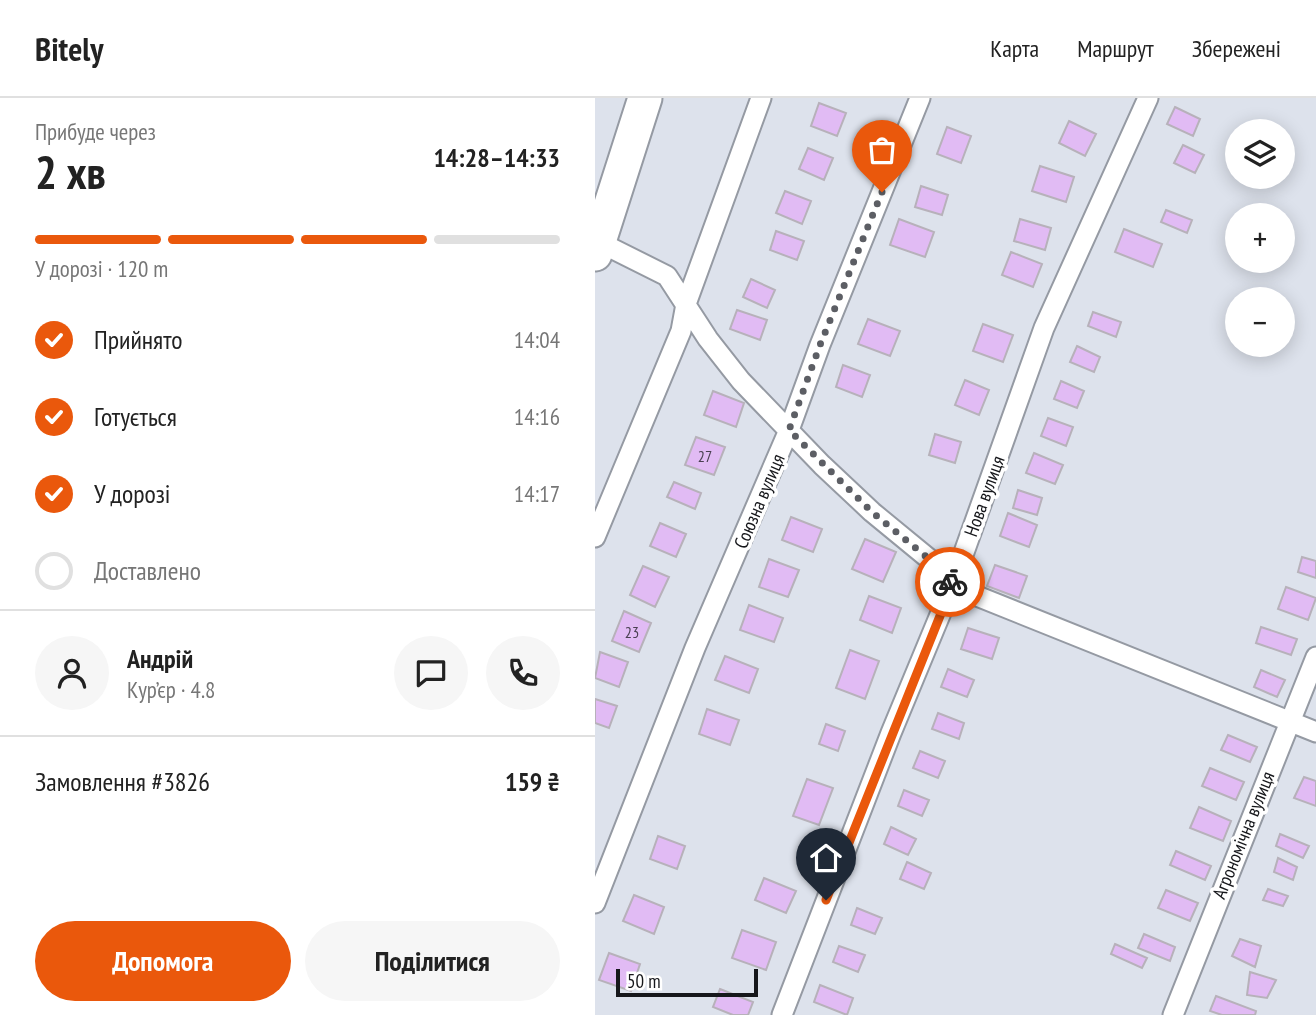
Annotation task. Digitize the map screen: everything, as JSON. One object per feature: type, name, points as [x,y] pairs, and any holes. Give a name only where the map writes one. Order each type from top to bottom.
[{"type":"highway","points":[[597,248],[645,98]]},
{"type":"street","points":[[595,537],[681,331],[686,304],[761,98]]},
{"type":"street","name":"Союзна вулиця","points":[[595,903],[695,648],[789,430],[820,345],[920,98]]},
{"type":"street","name":"Нова вулиця","points":[[782,1015],[891,733],[952,586],[1044,328],[1148,98]]},
{"type":"street","points":[[597,248],[667,276],[741,381],[872,512],[945,572],[952,586],[1290,719],[1316,732]]},
{"type":"street","name":"Агрономічна вулиця","points":[[1173,1015],[1316,657]]},
{"type":"building","points":[[819,103],[846,113],[837,136],[811,126]]},
{"type":"building","points":[[1175,107],[1200,119],[1193,136],[1167,124]]},
{"type":"building","points":[[1069,121],[1096,134],[1085,156],[1059,143]]},
{"type":"building","points":[[947,127],[971,136],[961,163],[937,154]]},
{"type":"building","points":[[1183,145],[1204,155],[1195,173],[1174,163]]},
{"type":"building","points":[[808,148],[833,158],[824,180],[799,169]]},
{"type":"building","points":[[1040,166],[1074,177],[1066,202],[1032,191]]},
{"type":"building","points":[[921,186],[948,195],[942,215],[915,207]]},
{"type":"building","points":[[785,191],[811,201],[802,224],[776,213]]},
{"type":"building","points":[[1166,210],[1192,220],[1187,233],[1161,222]]},
{"type":"building","points":[[899,219],[934,232],[925,257],[890,245]]},
{"type":"building","points":[[1020,219],[1051,228],[1045,250],[1014,241]]},
{"type":"building","points":[[1124,229],[1162,244],[1153,267],[1115,252]]},
{"type":"building","points":[[776,231],[804,241],[797,260],[770,250]]},
{"type":"building","points":[[1011,252],[1042,264],[1033,287],[1002,275]]},
{"type":"building","points":[[751,279],[775,290],[767,308],[743,297]]},
{"type":"building","points":[[737,310],[767,320],[760,340],[730,329]]},
{"type":"building","points":[[1093,312],[1121,322],[1116,337],[1088,326]]},
{"type":"building","points":[[868,319],[900,331],[890,356],[858,344]]},
{"type":"building","points":[[983,324],[1013,335],[1003,362],[973,351]]},
{"type":"building","points":[[1077,346],[1100,357],[1094,372],[1070,362]]},
{"type":"building","points":[[843,365],[870,375],[862,397],[836,387]]},
{"type":"building","points":[[965,380],[989,390],[979,415],[955,405]]},
{"type":"building","points":[[1061,381],[1084,391],[1077,408],[1054,399]]},
{"type":"building","points":[[713,391],[744,403],[736,427],[704,415]]},
{"type":"building","points":[[1048,418],[1073,427],[1066,446],[1041,436]]},
{"type":"building","points":[[935,434],[961,442],[955,463],[929,455]]},
{"type":"building","points":[[696,437],[725,447],[714,475],[685,465]]},
{"type":"building","points":[[1034,453],[1063,465],[1055,484],[1026,473]]},
{"type":"building","points":[[674,482],[701,493],[695,509],[667,497]]},
{"type":"building","points":[[1018,490],[1042,498],[1037,515],[1013,508]]},
{"type":"building","points":[[1008,513],[1037,525],[1029,547],[1000,536]]},
{"type":"building","points":[[791,517],[822,529],[813,552],[782,540]]},
{"type":"building","points":[[660,523],[686,534],[676,557],[650,546]]},
{"type":"building","points":[[865,539],[896,552],[883,582],[852,569]]},
{"type":"building","points":[[1302,557],[1316,561],[1316,578],[1298,572]]},
{"type":"building","points":[[769,559],[799,570],[788,597],[759,587]]},
{"type":"building","points":[[995,565],[1027,576],[1019,598],[987,586]]},
{"type":"building","points":[[643,566],[669,577],[655,607],[630,595]]},
{"type":"building","points":[[1286,587],[1316,598],[1308,620],[1278,609]]},
{"type":"building","points":[[869,596],[901,608],[892,633],[860,620]]},
{"type":"building","points":[[749,605],[783,618],[774,642],[740,630]]},
{"type":"building","points":[[624,611],[651,623],[639,652],[612,641]]},
{"type":"building","points":[[1261,627],[1297,639],[1291,655],[1256,643]]},
{"type":"building","points":[[968,628],[999,638],[992,659],[961,649]]},
{"type":"building","points":[[850,650],[879,661],[865,699],[836,688]]},
{"type":"building","points":[[600,652],[628,662],[619,687],[595,678]]},
{"type":"building","points":[[725,656],[758,669],[749,693],[715,680]]},
{"type":"building","points":[[948,669],[974,680],[967,697],[941,687]]},
{"type":"building","points":[[1261,670],[1285,680],[1277,697],[1254,687]]},
{"type":"building","points":[[595,699],[617,706],[609,728],[595,723]]},
{"type":"building","points":[[707,709],[739,720],[730,745],[699,734]]},
{"type":"building","points":[[938,713],[964,723],[959,739],[932,729]]},
{"type":"building","points":[[826,724],[845,731],[838,751],[819,744]]},
{"type":"building","points":[[1228,735],[1257,747],[1250,762],[1221,750]]},
{"type":"building","points":[[920,751],[945,761],[938,778],[913,768]]},
{"type":"building","points":[[1210,768],[1244,782],[1236,800],[1202,786]]},
{"type":"building","points":[[1304,777],[1316,781],[1316,806],[1294,798]]},
{"type":"building","points":[[807,779],[833,788],[819,825],[793,816]]},
{"type":"building","points":[[904,790],[929,800],[922,816],[898,806]]},
{"type":"building","points":[[1199,807],[1231,821],[1223,841],[1190,828]]},
{"type":"building","points":[[891,827],[916,839],[908,855],[884,844]]},
{"type":"building","points":[[1280,834],[1309,846],[1303,858],[1276,846]]},
{"type":"building","points":[[658,836],[685,846],[677,869],[650,859]]},
{"type":"building","points":[[1176,851],[1211,866],[1205,880],[1170,865]]},
{"type":"building","points":[[1278,858],[1297,867],[1293,880],[1274,872]]},
{"type":"building","points":[[907,862],[931,873],[924,889],[900,879]]},
{"type":"building","points":[[764,878],[796,891],[786,913],[755,900]]},
{"type":"building","points":[[1268,889],[1288,896],[1283,906],[1263,900]]},
{"type":"building","points":[[1166,890],[1198,903],[1190,921],[1158,908]]},
{"type":"building","points":[[634,895],[664,907],[654,934],[623,921]]},
{"type":"building","points":[[857,908],[882,918],[875,934],[851,925]]},
{"type":"building","points":[[742,930],[776,942],[766,970],[732,958]]},
{"type":"building","points":[[1144,934],[1175,947],[1170,961],[1138,948]]},
{"type":"building","points":[[1240,939],[1261,946],[1255,967],[1232,956]]},
{"type":"building","points":[[1115,944],[1147,958],[1142,968],[1111,954]]},
{"type":"building","points":[[839,946],[865,955],[858,972],[833,962]]},
{"type":"building","points":[[609,953],[640,964],[631,991],[599,980]]},
{"type":"building","points":[[1250,972],[1276,980],[1267,998],[1247,995]]},
{"type":"building","points":[[820,985],[853,998],[847,1015],[814,1002]]},
{"type":"building","points":[[720,989],[753,1002],[748,1015],[733,1015],[713,1007]]},
{"type":"building","points":[[1216,996],[1256,1011],[1255,1015],[1222,1015],[1210,1011]]},
{"type":"way so far","points":[[882,192],[789,430],[872,512],[945,572],[950,582]]},
{"type":"route","points":[[826,900],[952,586],[950,582]]}]
